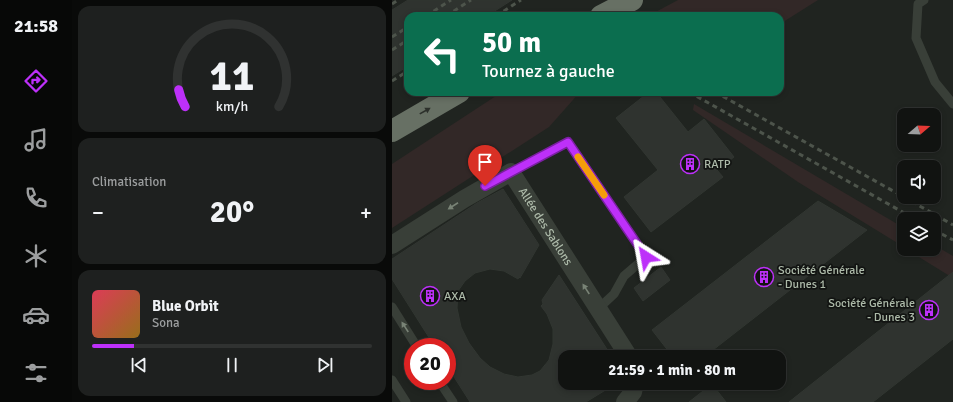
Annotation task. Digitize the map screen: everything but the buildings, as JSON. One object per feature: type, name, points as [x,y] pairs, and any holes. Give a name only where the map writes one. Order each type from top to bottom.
[{"type":"highway","points":[[609,12],[632,0]]},
{"type":"highway","points":[[392,131],[452,96]]},
{"type":"street","points":[[392,245],[464,199],[511,172]]},
{"type":"street","name":"Allée des Sablons","points":[[511,172],[625,350]]},
{"type":"street","points":[[625,402],[633,390]]},
{"type":"lane","points":[[924,0],[918,4],[916,38],[936,82],[953,104]]},
{"type":"lane","points":[[511,172],[568,142],[646,257],[624,276],[614,294],[599,308]]},
{"type":"lane","points":[[392,307],[412,338]]},
{"type":"lane","points":[[392,380],[406,402]]},
{"type":"lane","points":[[445,390],[453,402]]},
{"type":"shaded area","points":[[392,0],[953,0],[953,402],[392,402]]},
{"type":"shaded area","points":[[678,0],[818,0],[784,21],[784,12],[656,12]]},
{"type":"shaded area","points":[[496,96],[576,96],[549,127],[392,228],[392,164]]},
{"type":"shaded area","points":[[694,104],[897,224],[897,243],[798,182],[693,110]]},
{"type":"shaded area","points":[[941,249],[953,256],[953,278],[917,256],[941,256]]},
{"type":"railway","points":[[392,4],[398,0]]},
{"type":"railway","points":[[432,12],[451,0]]},
{"type":"railway","points":[[452,12],[471,0]]},
{"type":"railway","points":[[502,12],[521,0]]},
{"type":"railway","points":[[392,37],[404,30]]},
{"type":"railway","points":[[392,50],[404,42]]},
{"type":"railway","points":[[392,81],[404,74]]},
{"type":"railway","points":[[696,96],[903,212]]},
{"type":"railway","points":[[722,96],[897,193]]},
{"type":"railway","points":[[916,204],[953,225]]},
{"type":"railway","points":[[941,234],[953,240]]},
{"type":"slow traffic","points":[[578,157],[604,195]]},
{"type":"place","name":"RATP","points":[[690,164]]},
{"type":"place","name":"Société Générale - Dunes 1","points":[[764,277]]},
{"type":"place","name":"AXA","points":[[430,296]]},
{"type":"place","name":"Société Générale - Dunes 3","points":[[929,310]]},
{"type":"route","points":[[485,186],[550,150],[568,142],[646,257]]}]
